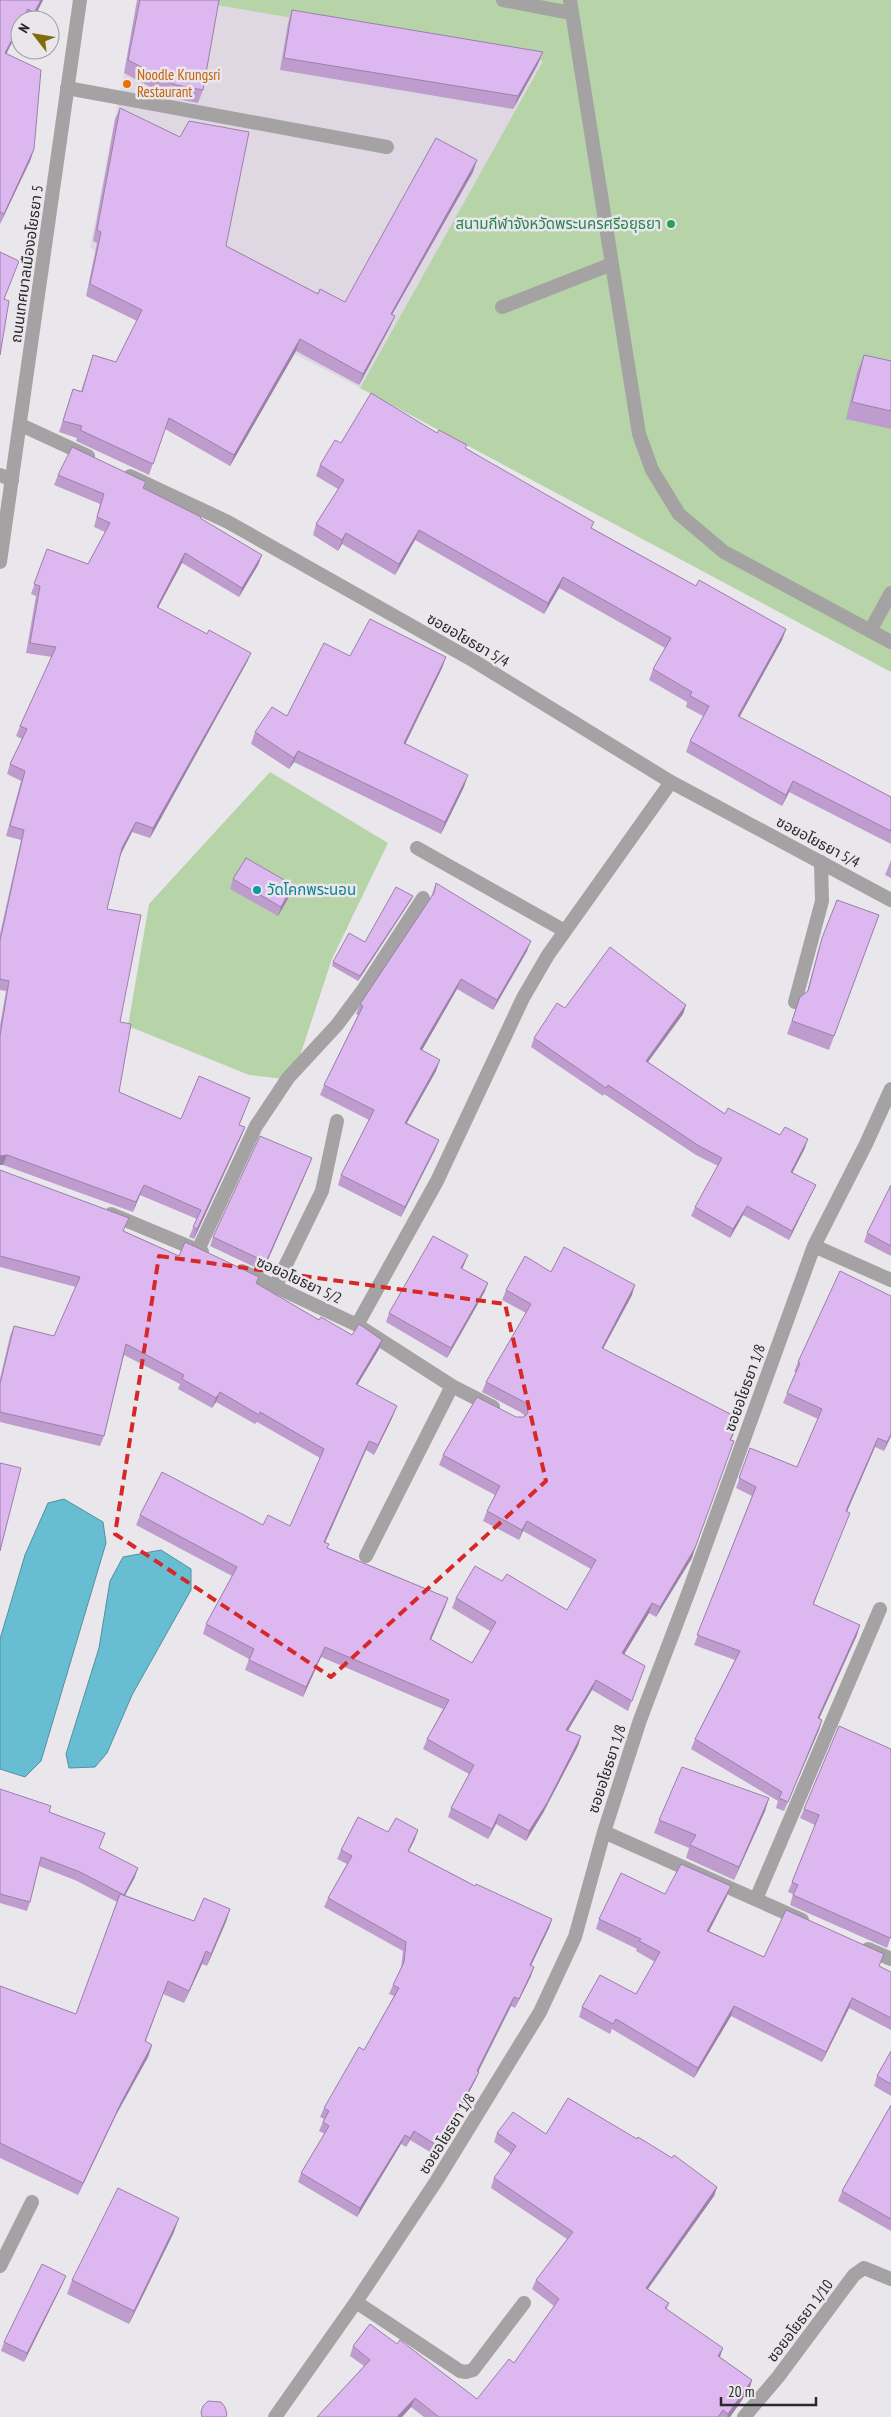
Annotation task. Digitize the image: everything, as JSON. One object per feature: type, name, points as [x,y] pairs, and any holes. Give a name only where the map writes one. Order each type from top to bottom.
[{"type":"street","name":"ถนนเทศบาลเมืองอโยธยา 5","points":[[0,562],[6,477],[20,425],[80,0]]},
{"type":"street","points":[[502,0],[571,7],[639,434],[652,470],[679,514],[724,552],[891,642]]},
{"type":"street","points":[[67,88],[387,147]]},
{"type":"street","points":[[502,307],[612,264]]},
{"type":"street","points":[[20,425],[101,462]]},
{"type":"street","name":"ซอยอโยธยา 5/4","points":[[119,470],[228,522],[474,661],[671,782],[891,900]]},
{"type":"street","points":[[870,631],[891,593]]},
{"type":"street","points":[[356,1325],[437,1181],[523,998],[565,931],[671,782]]},
{"type":"street","points":[[417,848],[565,931]]},
{"type":"street","points":[[795,1002],[822,902],[821,862]]},
{"type":"street","points":[[198,1250],[256,1126],[288,1078],[337,1025],[363,990],[423,898]]},
{"type":"street","name":"ซอยอโยธยา 1/8","points":[[276,2417],[356,2302],[448,2164],[540,2012],[575,1936],[604,1832],[640,1720],[689,1591],[814,1246],[866,1144],[891,1089]]},
{"type":"street","points":[[275,1287],[322,1191],[337,1121]]},
{"type":"street","points":[[101,1210],[137,1223],[215,1258]]},
{"type":"street","points":[[814,1246],[891,1280]]},
{"type":"street","name":"ซอยอโยธยา 5/2","points":[[232,1266],[356,1325],[452,1386],[508,1415]]},
{"type":"street","points":[[366,1556],[452,1386]]},
{"type":"street","points":[[756,1899],[880,1609]]},
{"type":"street","points":[[604,1832],[819,1927]]},
{"type":"street","points":[[855,1943],[891,1959]]},
{"type":"street","points":[[0,2266],[32,2202]]},
{"type":"street","name":"ซอยอโยธยา 1/10","points":[[744,2417],[778,2377],[854,2275],[864,2268],[891,2279]]},
{"type":"street","points":[[356,2302],[460,2371],[466,2372],[474,2370],[524,2304]]},
{"type":"highlighted area","points":[[159,1256],[505,1304],[546,1481],[331,1677],[115,1534]]},
{"type":"shaded area","points":[[138,0],[187,0],[543,61],[360,388],[90,248]]},
{"type":"green space","name":"สนามกีฬาจังหวัดพระนครศรีอยุธยา","points":[[187,0],[891,0],[891,672],[360,388],[543,61]]},
{"type":"green space","points":[[270,772],[388,843],[332,959],[292,1080],[249,1075],[128,1026],[149,904]]},
{"type":"water","points":[[64,1499],[103,1522],[106,1543],[41,1761],[25,1777],[0,1769],[0,1639],[25,1555],[48,1503]]},
{"type":"water","points":[[161,1550],[191,1569],[191,1590],[132,1695],[107,1753],[95,1767],[69,1768],[66,1754],[99,1648],[110,1581],[123,1557]]},
{"type":"building","points":[[0,0],[41,0],[36,10],[10,10],[10,43],[5,53],[10,55],[10,60],[20,60],[41,70],[34,149],[4,214],[0,212]]},
{"type":"building","points":[[140,0],[219,0],[203,90],[176,85],[128,60]]},
{"type":"building","points":[[292,10],[543,52],[518,96],[284,58]]},
{"type":"building","points":[[120,108],[180,137],[189,121],[249,132],[226,246],[318,294],[320,289],[345,302],[436,138],[477,160],[391,314],[395,316],[363,374],[300,339],[234,455],[169,418],[153,464],[80,430],[82,426],[63,421],[73,389],[82,392],[93,355],[116,362],[142,310],[90,284],[101,232],[97,230]]},
{"type":"building","points":[[0,252],[19,261],[4,299],[9,301],[0,355]]},
{"type":"building","points":[[864,355],[891,361],[891,411],[852,402]]},
{"type":"building","points":[[371,393],[437,433],[439,430],[467,445],[465,448],[594,522],[591,528],[696,586],[699,580],[786,629],[738,716],[891,797],[891,831],[793,781],[786,795],[690,741],[709,706],[690,696],[692,692],[653,669],[671,638],[563,577],[548,603],[419,530],[399,564],[346,533],[342,540],[316,524],[344,480],[320,465],[335,440],[341,443]]},
{"type":"building","points":[[72,447],[146,482],[143,488],[201,517],[262,555],[242,588],[185,553],[157,607],[207,634],[209,630],[251,653],[153,828],[136,822],[122,848],[107,909],[141,915],[120,1022],[131,1024],[119,1092],[181,1119],[199,1076],[250,1098],[239,1125],[245,1127],[197,1229],[193,1227],[201,1210],[144,1185],[136,1202],[7,1155],[0,1156],[0,1036],[9,981],[0,979],[0,941],[24,830],[10,826],[25,771],[10,764],[27,729],[20,726],[56,647],[30,643],[40,586],[34,584],[47,549],[88,564],[110,523],[97,517],[104,494],[58,475]]},
{"type":"building","points":[[370,619],[446,657],[404,743],[468,775],[445,822],[298,751],[294,758],[255,732],[272,707],[287,716],[324,643],[350,656]]},
{"type":"building","points":[[246,858],[293,885],[281,907],[233,879]]},
{"type":"building","points":[[436,883],[531,941],[497,1000],[461,979],[420,1049],[440,1060],[405,1123],[439,1140],[405,1207],[341,1175],[374,1110],[324,1085],[363,1006],[360,1004],[434,893]]},
{"type":"building","points":[[396,887],[413,896],[360,976],[333,962],[349,933],[365,942]]},
{"type":"building","points":[[837,900],[879,915],[834,1036],[792,1021],[800,997],[808,991],[822,938]]},
{"type":"building","points":[[610,947],[686,1005],[646,1061],[725,1114],[728,1108],[780,1135],[785,1127],[808,1139],[791,1172],[816,1185],[792,1231],[747,1206],[733,1229],[695,1207],[722,1158],[699,1146],[608,1085],[606,1088],[534,1038],[557,1003],[565,1008]]},
{"type":"building","points":[[260,1136],[312,1158],[266,1262],[213,1237]]},
{"type":"building","points":[[0,1170],[129,1218],[123,1231],[179,1256],[185,1242],[259,1277],[256,1283],[319,1320],[321,1317],[352,1335],[359,1324],[382,1340],[356,1384],[397,1406],[378,1445],[369,1441],[324,1542],[329,1544],[327,1548],[448,1598],[430,1639],[472,1663],[496,1622],[456,1598],[475,1566],[502,1581],[507,1574],[567,1610],[596,1560],[527,1521],[522,1530],[487,1511],[500,1486],[443,1455],[477,1397],[516,1417],[524,1417],[528,1413],[527,1405],[524,1402],[486,1382],[531,1304],[506,1290],[525,1256],[551,1272],[564,1247],[635,1285],[602,1348],[740,1419],[730,1440],[734,1441],[695,1548],[660,1607],[652,1603],[622,1653],[645,1666],[632,1701],[596,1680],[566,1730],[581,1736],[547,1803],[529,1831],[499,1814],[492,1829],[451,1808],[474,1765],[427,1739],[449,1700],[325,1647],[306,1687],[249,1660],[254,1649],[206,1624],[237,1567],[140,1515],[162,1472],[263,1525],[268,1515],[290,1526],[324,1449],[260,1412],[259,1415],[220,1392],[216,1398],[182,1379],[184,1375],[126,1344],[104,1436],[0,1412],[0,1384],[14,1326],[54,1336],[80,1277],[0,1256]]},
{"type":"building","points":[[891,1185],[891,1246],[867,1233]]},
{"type":"building","points":[[433,1236],[468,1255],[461,1268],[488,1283],[451,1348],[389,1313]]},
{"type":"building","points":[[840,1271],[891,1296],[891,1434],[887,1442],[878,1438],[846,1511],[850,1513],[813,1604],[860,1625],[818,1718],[822,1720],[788,1802],[779,1798],[782,1792],[695,1739],[740,1651],[697,1635],[756,1487],[739,1478],[750,1448],[797,1467],[822,1409],[787,1393],[800,1363],[798,1362]]},
{"type":"building","points":[[0,1463],[21,1468],[0,1551]]},
{"type":"building","points":[[839,1726],[891,1749],[890,1938],[793,1895],[798,1885],[792,1882],[819,1815],[804,1809]]},
{"type":"building","points":[[682,1767],[769,1798],[739,1867],[690,1845],[696,1835],[659,1820]]},
{"type":"building","points":[[0,1789],[51,1806],[49,1812],[105,1833],[99,1848],[138,1868],[124,1895],[80,1872],[41,1857],[30,1902],[0,1894]]},
{"type":"building","points":[[358,1817],[388,1832],[396,1818],[418,1830],[408,1851],[475,1886],[476,1884],[552,1919],[530,1965],[534,1967],[519,1999],[514,1997],[477,2071],[479,2072],[438,2146],[414,2131],[410,2138],[405,2135],[360,2208],[301,2173],[329,2126],[323,2122],[329,2111],[324,2108],[359,2047],[364,2050],[399,1988],[393,1985],[404,1962],[406,1942],[328,1898],[352,1856],[341,1850]]},
{"type":"building","points":[[681,1864],[731,1886],[707,1931],[764,1957],[786,1910],[884,1954],[879,1966],[891,1972],[891,2018],[852,1998],[826,2052],[734,2006],[698,2068],[616,2019],[613,2024],[582,2007],[600,1975],[636,1994],[660,1952],[639,1941],[641,1939],[599,1919],[621,1873],[665,1894]]},
{"type":"building","points":[[120,1894],[194,1921],[204,1898],[230,1909],[211,1954],[206,1951],[189,1991],[168,1981],[145,2041],[152,2045],[121,2103],[83,2183],[0,2143],[0,1986],[76,2014]]},
{"type":"building","points":[[891,2051],[891,2084],[877,2076]]},
{"type":"building","points":[[568,2098],[672,2158],[674,2155],[717,2187],[646,2288],[669,2303],[665,2308],[723,2348],[718,2356],[752,2380],[728,2414],[723,2410],[718,2417],[439,2417],[415,2398],[397,2417],[317,2417],[370,2360],[353,2346],[370,2324],[397,2344],[400,2340],[477,2399],[509,2359],[514,2363],[559,2299],[536,2280],[573,2232],[494,2178],[516,2146],[497,2133],[513,2112],[546,2134]]},
{"type":"building","points":[[891,2105],[891,2219],[842,2191]]},
{"type":"building","points":[[118,2188],[179,2218],[134,2311],[72,2280]]},
{"type":"building","points":[[42,2264],[66,2276],[27,2353],[4,2342]]},
{"type":"building","points":[[208,2401],[221,2402],[225,2407],[226,2417],[202,2417],[203,2406]]},
{"type":"place","name":"Noodle Krungsri Restaurant","points":[[127,84]]},
{"type":"place","name":"สนามกีฬาจังหวัดพระนครศรีอยุธยา","points":[[671,224]]},
{"type":"place","name":"วัดโคกพระนอน","points":[[257,890]]}]
